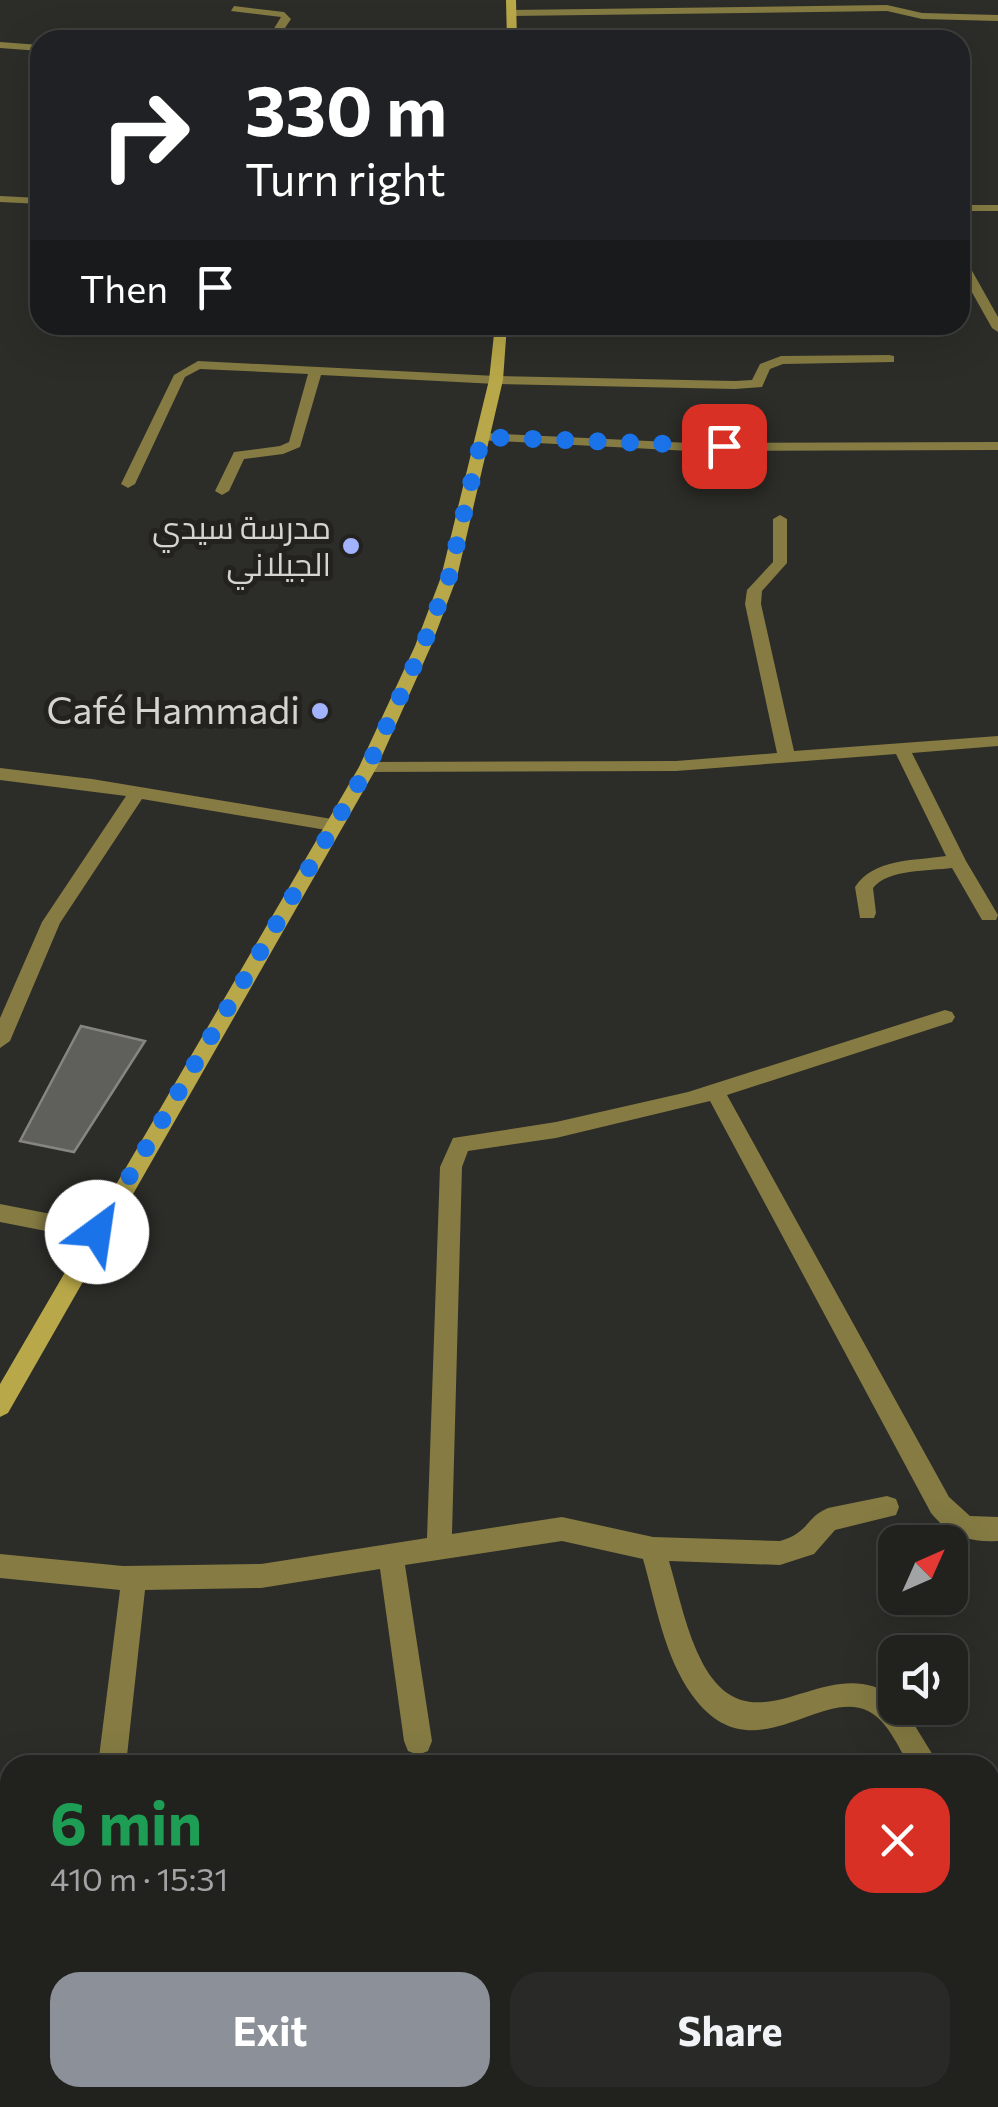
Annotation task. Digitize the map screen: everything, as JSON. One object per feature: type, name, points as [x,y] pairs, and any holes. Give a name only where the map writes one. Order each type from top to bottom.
[{"type":"main road","points":[[511,0],[512,30]]},
{"type":"main road","points":[[0,1406],[368,767],[423,646],[449,577],[496,380],[500,335]]},
{"type":"street","points":[[941,0],[947,16]]},
{"type":"street","points":[[511,13],[887,8],[922,16],[998,18]]},
{"type":"street","points":[[234,9],[284,15],[278,30]]},
{"type":"street","points":[[0,45],[30,47]]},
{"type":"street","points":[[0,199],[30,201]]},
{"type":"street","points":[[970,208],[998,208]]},
{"type":"street","points":[[970,278],[998,328]]},
{"type":"street","points":[[128,484],[184,370],[198,366],[496,380],[735,385],[757,384],[765,367],[781,360],[890,359]]},
{"type":"street","points":[[222,491],[239,455],[283,450],[296,444],[316,370]]},
{"type":"street","points":[[482,437],[690,446],[998,446]]},
{"type":"street","points":[[780,519],[780,564],[754,590],[753,604],[787,759]]},
{"type":"street","points":[[368,767],[676,766],[998,741]]},
{"type":"street","points":[[902,750],[988,914]]},
{"type":"street","points":[[0,774],[332,825]]},
{"type":"street","points":[[0,1041],[51,922],[136,793]]},
{"type":"street","points":[[867,913],[864,888],[877,874],[957,860]]},
{"type":"street","points":[[439,1546],[451,1167],[456,1150],[468,1142],[556,1130],[716,1093],[944,1016]]},
{"type":"street","points":[[716,1093],[940,1505],[961,1526],[975,1531],[998,1529]]},
{"type":"street","points":[[0,1213],[97,1232]]},
{"type":"street","points":[[0,1566],[134,1578],[261,1576],[562,1530],[654,1549],[794,1552],[805,1546],[828,1520],[887,1507]]},
{"type":"street","points":[[654,1549],[688,1660],[713,1699],[743,1716],[765,1718],[851,1695],[866,1696],[888,1710],[919,1755]]},
{"type":"street","points":[[391,1557],[418,1741]]},
{"type":"street","points":[[113,1755],[134,1578]]},
{"type":"building","points":[[81,1026],[145,1041],[74,1152],[20,1141]]},
{"type":"place","name":"مدرسة سيدي الجيلاني","points":[[351,546]]},
{"type":"place","name":"Café Hammadi","points":[[320,711]]},
{"type":"route","points":[[97,1232],[368,767],[423,646],[449,577],[482,437],[724,446]]}]
